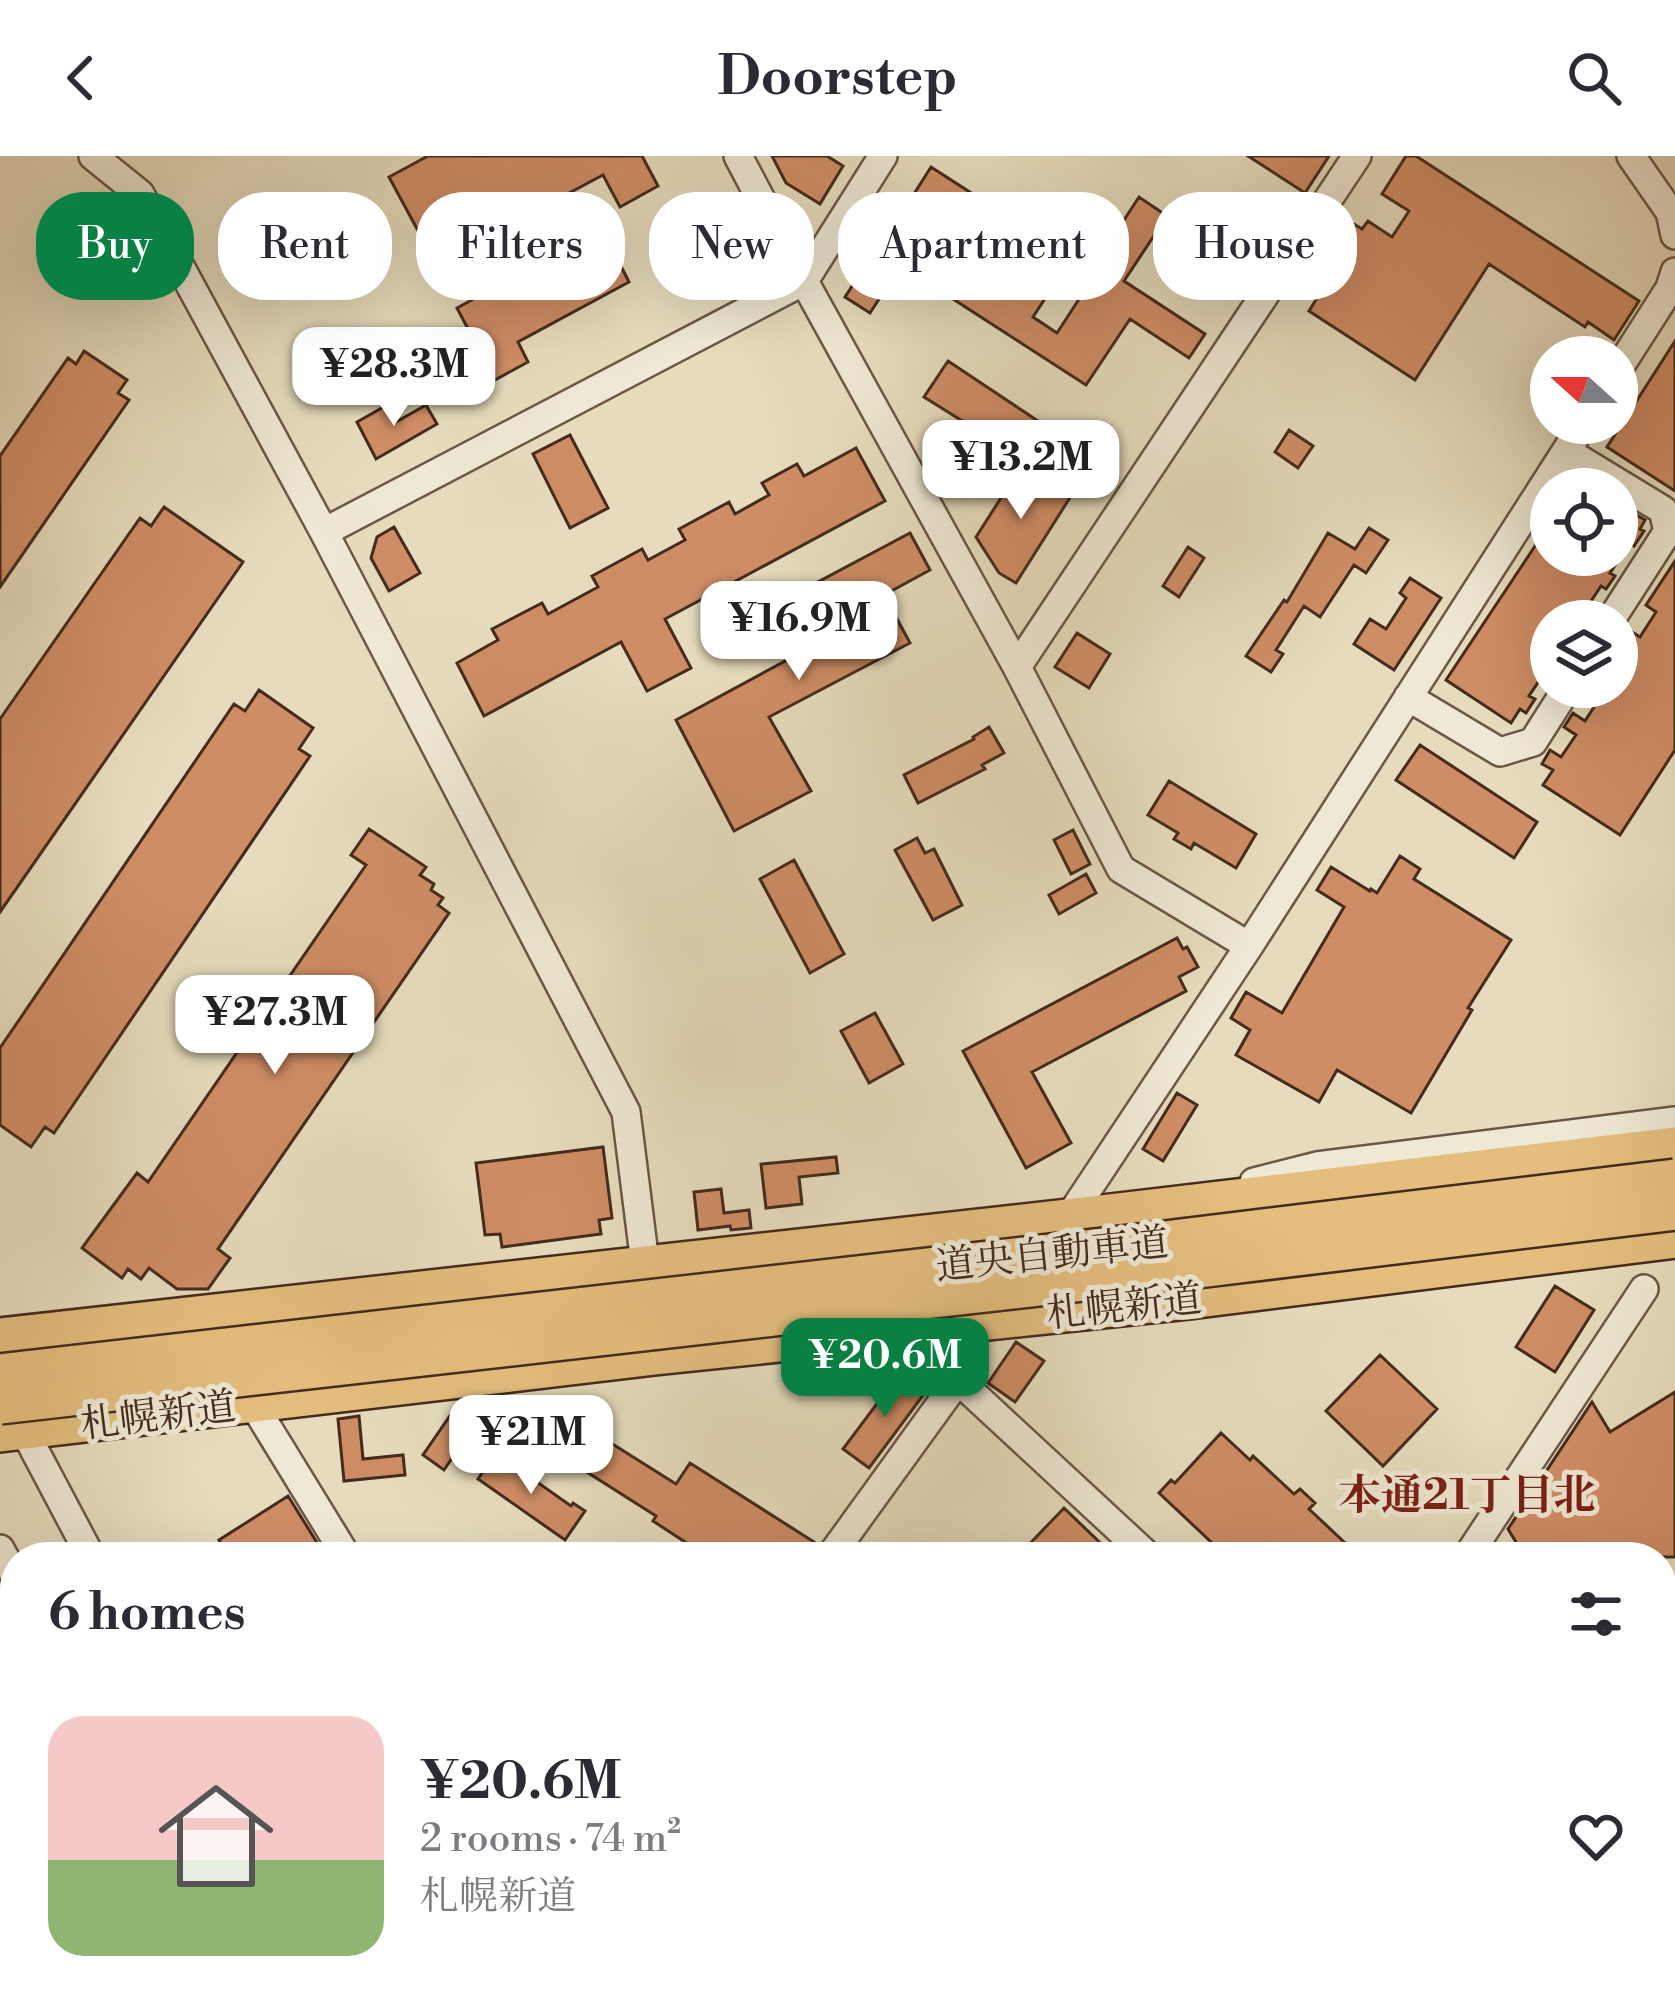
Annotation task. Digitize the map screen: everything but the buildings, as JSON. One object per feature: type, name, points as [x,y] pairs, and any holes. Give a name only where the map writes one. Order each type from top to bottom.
[{"type":"highway","points":[[0,1338],[1675,1147]]},
{"type":"highway","name":"道央自動車道","points":[[0,1374],[1675,1178]]},
{"type":"highway","name":"道央自動車道","points":[[8,1422],[1675,1210]]},
{"type":"highway","name":"札幌新道","points":[[8,1422],[252,1402],[1188,1299],[1675,1238]]},
{"type":"street","points":[[93,156],[140,194],[324,532],[626,1112],[655,1355]]},
{"type":"street","points":[[738,156],[757,192]]},
{"type":"street","points":[[814,265],[883,156]]},
{"type":"street","points":[[1017,667],[1357,156]]},
{"type":"street","points":[[1631,156],[1670,212],[1675,235]]},
{"type":"street","points":[[1638,338],[1675,272]]},
{"type":"street","points":[[814,299],[1017,667],[1121,869],[1249,946]]},
{"type":"street","points":[[324,532],[768,300]]},
{"type":"street","points":[[1068,1219],[1570,444]]},
{"type":"street","points":[[1566,451],[1664,509],[1667,531],[1623,600]]},
{"type":"street","points":[[1408,697],[1500,752],[1533,742],[1555,708]]},
{"type":"street","points":[[1140,1210],[1317,1166],[1675,1121]]},
{"type":"street","points":[[1477,1542],[1644,1288]]},
{"type":"street","points":[[826,1337],[899,1352],[958,1380],[1133,1542]]},
{"type":"street","points":[[841,1542],[958,1380]]},
{"type":"street","points":[[0,1389],[8,1422],[82,1542]]},
{"type":"street","points":[[252,1402],[338,1542]]},
{"type":"district","name":"本通21丁目北","points":[[1467,1494]]}]
